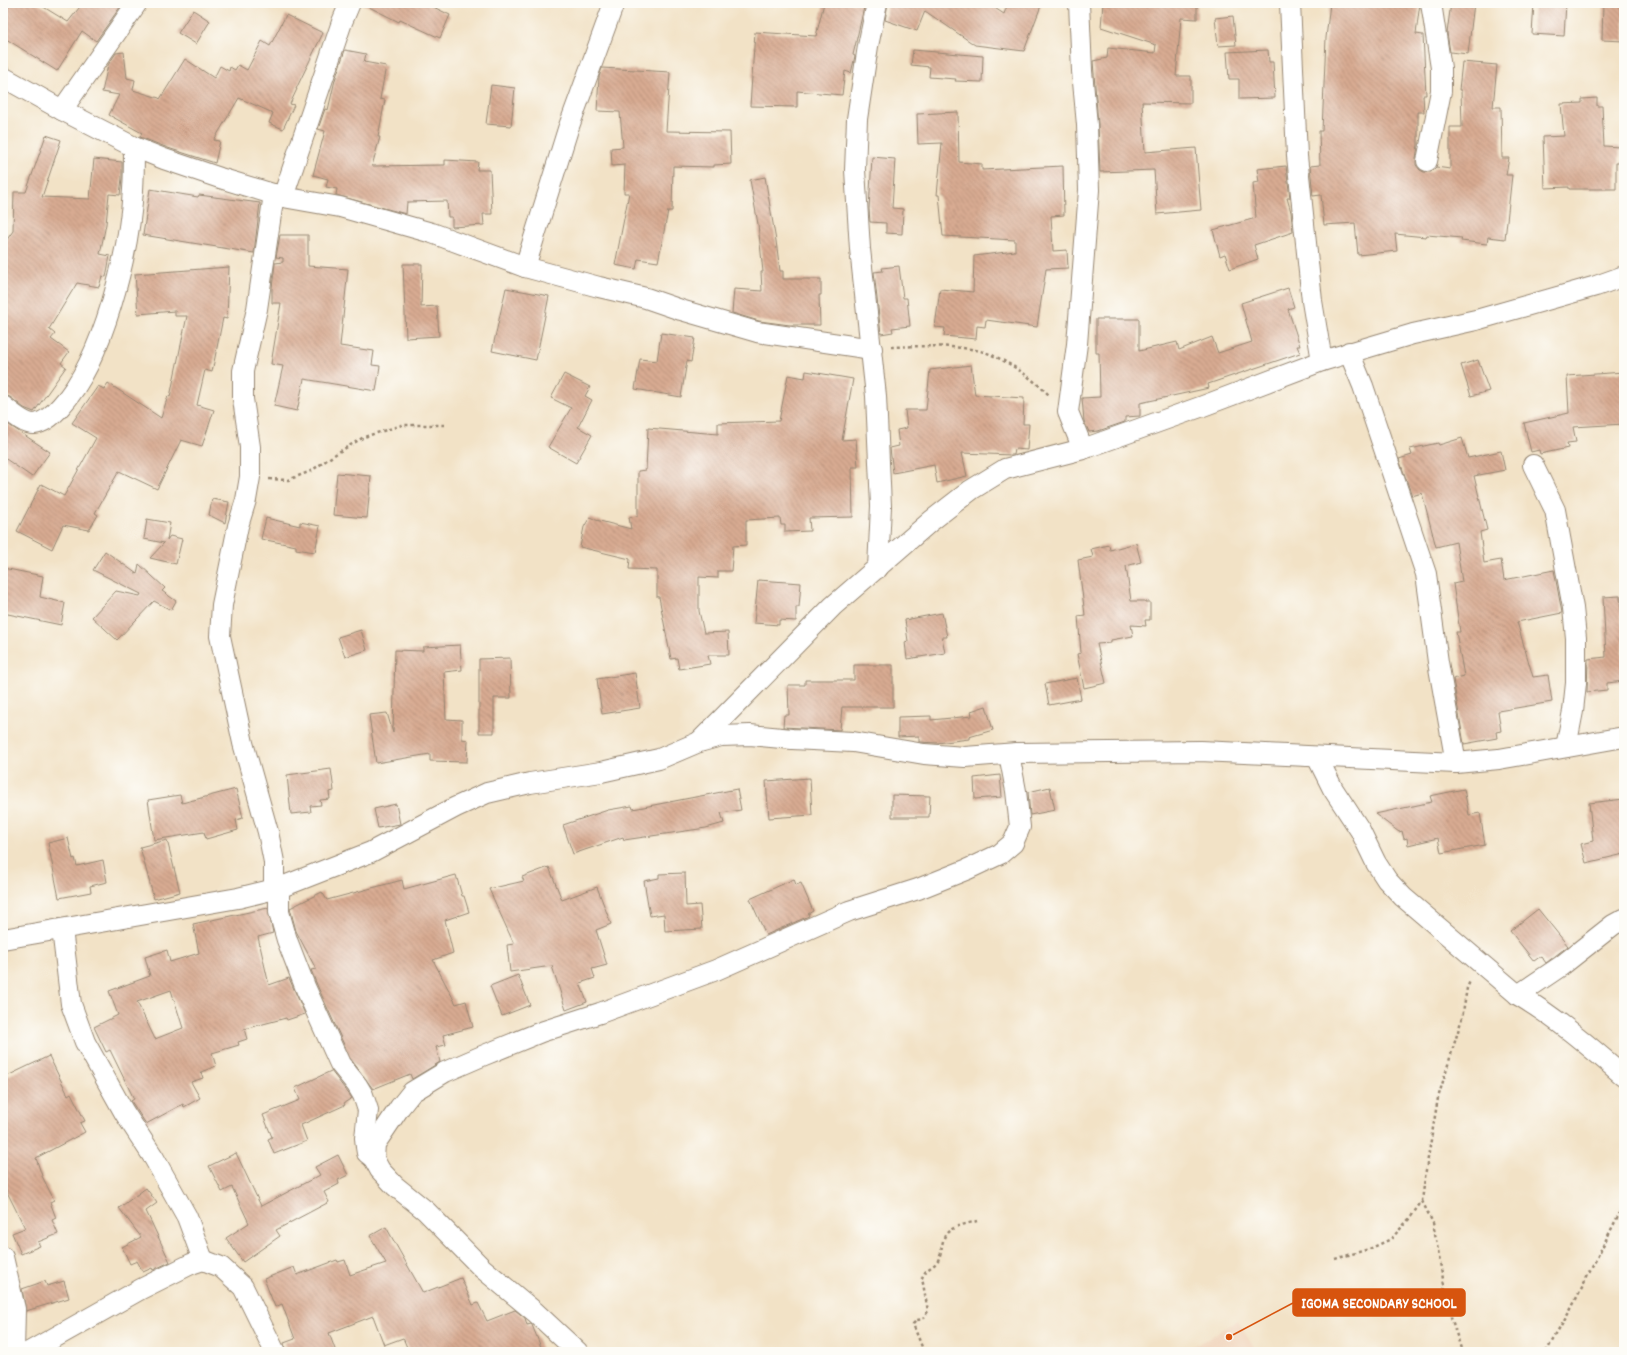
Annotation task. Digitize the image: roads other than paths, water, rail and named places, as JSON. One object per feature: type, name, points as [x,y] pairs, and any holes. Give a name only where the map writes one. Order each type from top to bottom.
[{"type":"street","points":[[62,110],[137,3]]},
{"type":"street","points":[[350,3],[278,195],[259,302],[243,371],[243,399],[250,447],[250,477],[246,500],[238,526],[222,605],[220,636],[243,743],[268,832],[274,862],[279,912],[286,940],[306,989],[340,1064],[357,1085],[368,1110],[365,1138],[367,1153],[374,1159],[380,1170],[395,1186],[426,1211],[482,1268],[536,1312],[578,1352]]},
{"type":"street","points":[[525,267],[568,129],[614,3]]},
{"type":"street","points":[[877,3],[868,46],[857,119],[856,170],[860,249],[876,396],[881,506],[878,568]]},
{"type":"street","points":[[1079,3],[1082,71],[1087,125],[1089,190],[1077,344],[1068,412],[1083,449]]},
{"type":"street","points":[[1290,3],[1297,156],[1312,301],[1322,360]]},
{"type":"street","points":[[1427,161],[1441,91],[1441,68],[1431,3]]},
{"type":"street","points":[[3,77],[62,110],[134,147],[164,159],[278,195],[340,208],[432,233],[525,267],[646,298],[681,310],[757,332],[872,349]]},
{"type":"street","points":[[3,406],[24,421],[34,424],[46,420],[71,395],[92,356],[108,316],[124,253],[133,190],[134,147]]},
{"type":"street","points":[[699,742],[833,606],[931,521],[971,490],[1005,469],[1083,449],[1203,406],[1322,360],[1413,334],[1476,320],[1596,286],[1624,276]]},
{"type":"street","points":[[1349,352],[1363,386],[1426,574],[1438,662],[1456,763]]},
{"type":"street","points":[[1533,465],[1555,510],[1573,608],[1576,638],[1576,683],[1573,711],[1566,747]]},
{"type":"street","points":[[3,939],[230,899],[276,889],[371,852],[456,807],[487,793],[530,783],[601,772],[659,759],[699,742],[721,736],[750,734],[792,739],[853,742],[924,754],[965,757],[1009,754],[1200,751],[1456,763],[1499,759],[1624,738]]},
{"type":"street","points":[[374,1159],[375,1144],[412,1092],[445,1072],[540,1032],[600,1013],[716,970],[849,911],[918,889],[968,869],[1000,854],[1013,843],[1020,827],[1016,791],[1009,754]]},
{"type":"street","points":[[1317,757],[1333,789],[1360,830],[1376,863],[1387,880],[1403,897],[1518,995],[1538,1007],[1570,1030],[1624,1076]]},
{"type":"street","points":[[1518,995],[1561,966],[1624,919]]},
{"type":"street","points":[[62,929],[71,1004],[84,1042],[124,1112],[154,1158],[187,1217],[203,1260]]},
{"type":"street","points":[[3,1257],[15,1309],[14,1352]]},
{"type":"street","points":[[29,1352],[141,1289],[191,1264],[203,1260],[221,1267],[243,1287],[274,1352]]},
{"type":"place","name":"IGOMA SECONDARY SCHOOL","points":[[1229,1337]]}]
